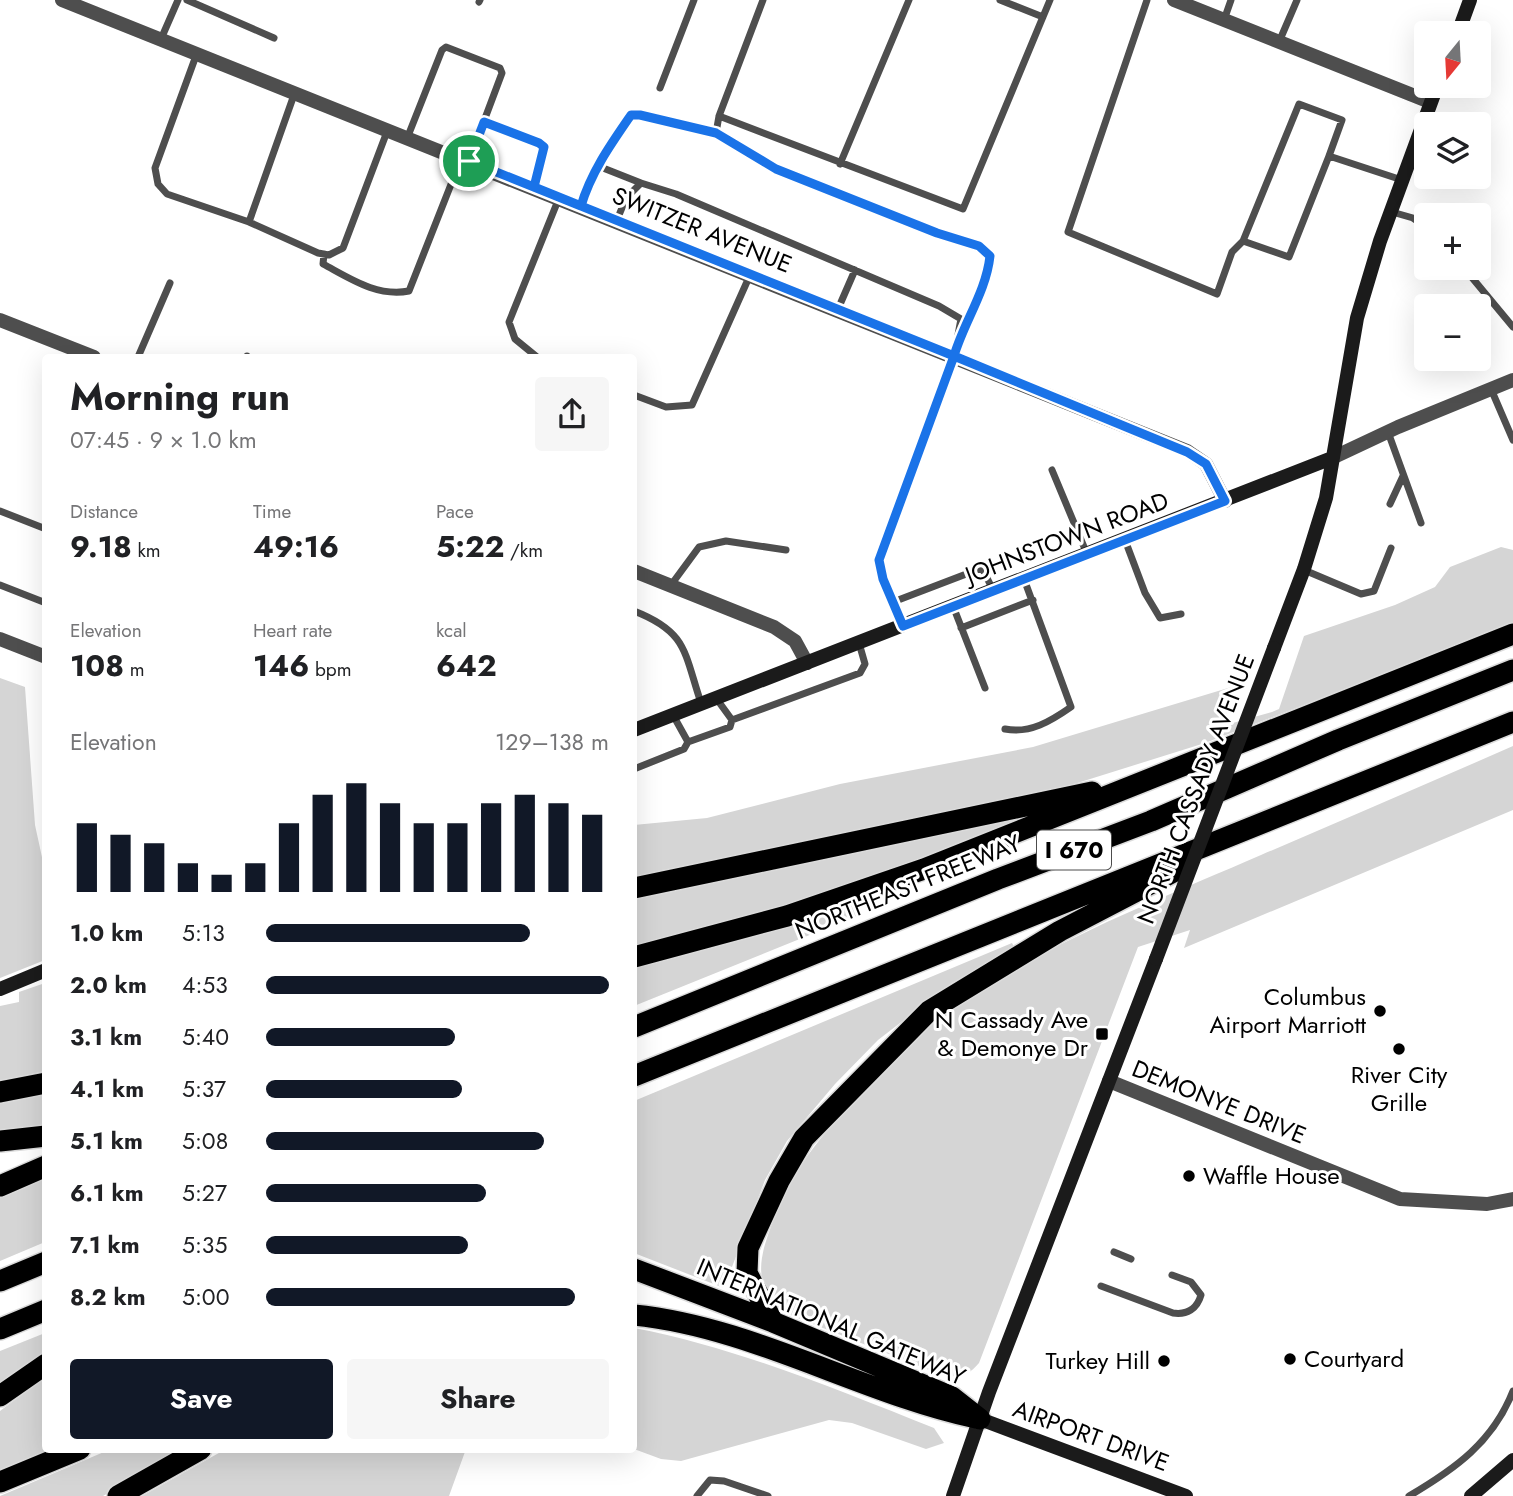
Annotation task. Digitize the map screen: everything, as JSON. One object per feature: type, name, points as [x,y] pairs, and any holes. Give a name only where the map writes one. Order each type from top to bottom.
[{"type":"highway","points":[[637,956],[832,902],[937,864],[1513,634]]},
{"type":"highway","name":"NORTHEAST FREEWAY","points":[[637,1026],[998,879],[1151,821],[1338,740],[1513,670]]},
{"type":"highway","name":"I 670","points":[[637,1075],[1513,722]]},
{"type":"highway","points":[[637,887],[989,816],[1158,776]]},
{"type":"highway","points":[[773,1322],[747,1273],[748,1248],[779,1181],[804,1138],[929,1011],[1060,931],[1152,884],[1265,820]]},
{"type":"highway","points":[[0,1092],[42,1084]]},
{"type":"highway","points":[[0,1141],[42,1136]]},
{"type":"highway","points":[[0,1186],[42,1168]]},
{"type":"highway","points":[[0,1281],[42,1264]]},
{"type":"highway","name":"INTERNATIONAL GATEWAY","points":[[637,1270],[773,1322],[952,1397],[980,1419]]},
{"type":"highway","points":[[0,1329],[42,1312]]},
{"type":"highway","name":"INTERNATIONAL GATEWAY","points":[[637,1315],[657,1317],[784,1353],[928,1408],[980,1419]]},
{"type":"highway","points":[[0,1396],[42,1367]]},
{"type":"highway","points":[[0,1482],[70,1453]]},
{"type":"highway","points":[[118,1496],[194,1453]]},
{"type":"main road","points":[[1462,21],[1470,0]]},
{"type":"main road","name":"NORTH CASSADY AVENUE","points":[[953,1496],[1304,569],[1326,498],[1357,318],[1391,211],[1432,98]]},
{"type":"main road","name":"JOHNSTOWN ROAD","points":[[637,729],[1332,458]]},
{"type":"main road","points":[[0,989],[42,973]]},
{"type":"main road","name":"AIRPORT DRIVE","points":[[980,1419],[1186,1496]]},
{"type":"main road","points":[[1478,1494],[1513,1460]]},
{"type":"street","name":"SWITZER AVENUE","points":[[62,0],[408,136],[1187,452],[1206,464],[1225,501]]},
{"type":"street","points":[[1174,0],[1430,102]]},
{"type":"street","points":[[0,320],[86,354]]},
{"type":"street","name":"JOHNSTOWN ROAD","points":[[1332,458],[1387,432],[1513,380]]},
{"type":"street","points":[[637,572],[775,627],[795,641],[807,663]]},
{"type":"street","points":[[0,639],[42,655]]},
{"type":"street","name":"DEMONYE DRIVE","points":[[1110,1081],[1400,1199],[1487,1204],[1513,1199]]},
{"type":"lane","points":[[161,39],[178,0]]},
{"type":"lane","points":[[187,0],[274,38]]},
{"type":"lane","points":[[660,88],[694,0]]},
{"type":"lane","points":[[716,133],[719,117],[764,0]]},
{"type":"lane","points":[[840,164],[909,0]]},
{"type":"lane","points":[[1000,0],[1043,17]]},
{"type":"lane","points":[[719,117],[963,209],[1051,0]]},
{"type":"lane","points":[[1147,0],[1068,232],[1217,295],[1232,252],[1243,241],[1299,104],[1342,120],[1289,257],[1243,241]]},
{"type":"lane","points":[[1224,20],[1231,0]]},
{"type":"lane","points":[[1279,42],[1297,0]]},
{"type":"lane","points":[[324,254],[323,264],[365,286],[392,294],[410,291],[465,159],[484,122],[502,73],[500,68],[446,47],[442,50],[408,136]]},
{"type":"lane","points":[[197,53],[155,168],[158,184],[167,194],[248,222],[324,254],[343,248],[388,129]]},
{"type":"lane","points":[[248,222],[295,91]]},
{"type":"lane","points":[[581,206],[598,166],[631,115],[716,133],[776,169],[937,233],[979,246],[990,256],[988,275],[961,330],[954,356],[879,560],[883,579],[903,626]]},
{"type":"lane","points":[[484,122],[544,147],[534,187]]},
{"type":"lane","points":[[1329,156],[1402,180]]},
{"type":"lane","points":[[598,166],[676,194],[939,306],[961,319],[961,330]]},
{"type":"lane","points":[[617,220],[626,198],[641,183]]},
{"type":"lane","points":[[533,354],[515,339],[509,321],[559,197]]},
{"type":"lane","points":[[1391,211],[1414,219]]},
{"type":"lane","points":[[838,309],[855,270]]},
{"type":"lane","points":[[637,396],[667,407],[691,405],[751,274]]},
{"type":"lane","points":[[1474,280],[1513,327]]},
{"type":"lane","points":[[139,354],[170,282]]},
{"type":"lane","points":[[1491,389],[1513,440]]},
{"type":"lane","points":[[1387,432],[1421,523]]},
{"type":"lane","points":[[1052,470],[1087,555]]},
{"type":"lane","points":[[1390,504],[1403,476]]},
{"type":"lane","points":[[0,511],[42,527]]},
{"type":"lane","points":[[1125,540],[1145,593],[1160,618],[1181,614]]},
{"type":"lane","points":[[671,586],[699,547],[726,541],[786,550]]},
{"type":"lane","points":[[1304,569],[1361,594],[1368,594],[1374,591],[1391,548]]},
{"type":"lane","points":[[893,602],[982,568],[994,591]]},
{"type":"lane","points":[[1005,729],[1014,731],[1047,724],[1071,707],[1024,579]]},
{"type":"lane","points":[[0,584],[42,601]]},
{"type":"lane","points":[[961,628],[1033,600]]},
{"type":"lane","points":[[953,606],[985,688]]},
{"type":"lane","points":[[637,612],[660,621],[680,639],[701,704]]},
{"type":"lane","points":[[732,720],[860,673],[865,664],[859,643]]},
{"type":"lane","points":[[716,698],[732,720]]},
{"type":"lane","points":[[674,715],[688,742]]},
{"type":"lane","points":[[637,768],[684,749],[688,742],[730,727],[732,720]]},
{"type":"lane","points":[[1114,1252],[1131,1259]]},
{"type":"lane","points":[[1101,1286],[1179,1314],[1196,1307],[1201,1295],[1198,1287],[1172,1275]]},
{"type":"lane","points":[[1409,1496],[1463,1462],[1482,1445],[1513,1391]]},
{"type":"lane","points":[[697,1496],[710,1480],[724,1481],[768,1496]]},
{"type":"shaded area","points":[[1501,547],[1513,550],[1513,625],[1205,743],[1071,785],[637,876],[637,825],[707,818],[840,784],[1033,747],[1238,685],[1222,726],[1272,712],[1279,709],[1304,636],[1395,605],[1435,587],[1450,567]]},
{"type":"shaded area","points":[[0,678],[25,687],[35,825],[42,857],[42,961],[0,978]]},
{"type":"shaded area","points":[[1513,746],[1513,810],[1184,948],[1190,930],[1138,947],[979,1363],[971,1371],[953,1377],[942,1375],[785,1313],[774,1302],[762,1280],[762,1256],[774,1218],[789,1185],[809,1153],[845,1110],[908,1046],[941,1017],[1014,969],[1096,927]]},
{"type":"shaded area","points":[[1015,819],[1018,825],[875,876],[637,946],[637,896]]},
{"type":"shaded area","points":[[854,903],[859,915],[637,1005],[637,963]]},
{"type":"shaded area","points":[[1012,943],[1015,949],[952,983],[878,1040],[835,1084],[787,1141],[765,1180],[724,1288],[637,1254],[637,1100]]},
{"type":"shaded area","points":[[42,984],[42,1072],[0,1081],[0,1006],[19,1002],[19,992]]},
{"type":"shaded area","points":[[42,1091],[42,1127],[0,1133],[0,1100]]},
{"type":"shaded area","points":[[42,1174],[42,1243],[0,1261],[0,1193]]},
{"type":"shaded area","points":[[637,1329],[749,1358],[823,1384],[934,1428],[944,1443],[926,1449],[852,1423],[829,1420],[681,1461],[661,1459],[637,1450]]},
{"type":"shaded area","points":[[42,1334],[42,1354],[0,1386],[0,1351]]},
{"type":"shaded area","points":[[42,1379],[42,1453],[54,1453],[0,1476],[0,1411]]},
{"type":"shaded area","points":[[102,1453],[179,1453],[103,1496],[0,1496]]},
{"type":"shaded area","points":[[219,1453],[465,1453],[449,1496],[142,1496]]},
{"type":"place","name":"Columbus Airport Marriott","points":[[1380,1011]]},
{"type":"place","name":"N Cassady Ave & Demonye Dr","points":[[1102,1034]]},
{"type":"place","name":"River City Grille","points":[[1399,1049]]},
{"type":"place","name":"Waffle House","points":[[1189,1176]]},
{"type":"place","name":"Courtyard","points":[[1290,1359]]},
{"type":"place","name":"Turkey Hill","points":[[1164,1361]]},
{"type":"route","points":[[469,161],[484,122],[539,143],[544,147],[544,154],[534,187],[581,206],[601,159],[631,115],[640,115],[716,133],[730,144],[776,169],[880,208],[937,233],[979,246],[990,256],[988,275],[961,330],[954,356],[1187,452],[1206,464],[1225,501],[903,626],[883,579],[879,560],[954,356],[469,161]]}]
